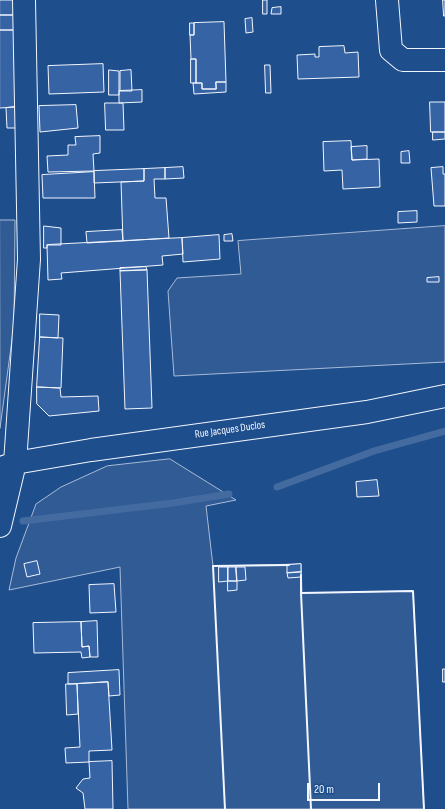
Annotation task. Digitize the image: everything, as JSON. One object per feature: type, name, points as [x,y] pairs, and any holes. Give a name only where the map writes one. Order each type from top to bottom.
[{"type":"street","points":[[0,526],[29,258],[24,0]]},
{"type":"street","points":[[387,0],[391,50],[396,56],[403,60],[445,60]]},
{"type":"street","name":"Rue Jacques Duclos","points":[[7,466],[189,436],[367,412],[445,396]]},
{"type":"shaded area","points":[[0,220],[15,220],[14,325],[0,428]]},
{"type":"shaded area","points":[[445,226],[445,362],[174,376],[168,291],[177,278],[241,274],[238,241]]},
{"type":"shaded area","points":[[170,459],[236,500],[206,506],[213,566],[301,564],[302,593],[413,591],[424,809],[128,809],[120,567],[9,590],[16,558],[36,504],[61,487],[107,466]]},
{"type":"building","points":[[0,0],[14,0],[14,15],[0,15]]},
{"type":"building","points":[[263,0],[267,0],[267,14],[263,14]]},
{"type":"building","points":[[443,0],[445,0],[445,16],[444,16]]},
{"type":"building","points":[[281,7],[281,14],[271,14],[272,8]]},
{"type":"building","points":[[0,15],[14,15],[14,30],[0,30]]},
{"type":"building","points":[[252,18],[253,32],[246,33],[245,19]]},
{"type":"building","points":[[224,22],[226,82],[216,82],[216,89],[202,89],[202,83],[196,83],[196,59],[191,59],[190,35],[194,35],[194,23]]},
{"type":"building","points":[[190,23],[194,23],[194,35],[190,35]]},
{"type":"building","points":[[0,30],[14,30],[15,107],[0,108]]},
{"type":"building","points":[[344,46],[345,53],[358,52],[359,77],[298,79],[297,55],[315,54],[315,57],[319,57],[319,47]]},
{"type":"building","points":[[191,59],[196,59],[196,83],[191,83]]},
{"type":"building","points":[[103,64],[104,92],[49,94],[48,66]]},
{"type":"building","points":[[265,65],[270,65],[271,93],[266,93]]},
{"type":"building","points":[[109,70],[119,71],[119,95],[109,95]]},
{"type":"building","points":[[131,70],[132,91],[120,91],[120,71]]},
{"type":"building","points":[[216,82],[226,82],[226,92],[194,94],[193,83],[202,83],[202,89],[216,89]]},
{"type":"building","points":[[142,90],[142,102],[119,103],[119,91]]},
{"type":"building","points":[[430,102],[445,102],[445,132],[431,132]]},
{"type":"building","points":[[105,103],[123,103],[124,130],[106,130]]},
{"type":"building","points":[[76,105],[78,128],[40,132],[39,106]]},
{"type":"building","points":[[15,107],[16,128],[7,128],[6,108]]},
{"type":"building","points":[[433,132],[445,132],[445,139],[433,140]]},
{"type":"building","points":[[100,136],[100,153],[93,154],[94,171],[48,172],[47,156],[68,155],[68,145],[76,145],[75,137]]},
{"type":"building","points":[[351,141],[352,160],[379,159],[380,187],[343,189],[342,170],[324,171],[323,142]]},
{"type":"building","points":[[367,146],[367,159],[352,160],[351,147]]},
{"type":"building","points":[[409,151],[410,163],[401,163],[401,152]]},
{"type":"building","points":[[183,167],[184,178],[165,179],[165,168]]},
{"type":"building","points":[[443,167],[443,174],[445,174],[445,206],[434,206],[431,168]]},
{"type":"building","points":[[165,168],[165,179],[154,179],[155,198],[166,198],[169,238],[123,241],[121,182],[144,181],[144,169]]},
{"type":"building","points":[[144,169],[144,181],[94,183],[94,171]]},
{"type":"building","points":[[94,172],[95,198],[43,198],[42,175]]},
{"type":"building","points":[[417,211],[417,222],[398,223],[398,212]]},
{"type":"building","points":[[44,226],[61,228],[61,245],[47,245],[47,248],[44,248]]},
{"type":"building","points":[[122,230],[123,241],[87,243],[86,232]]},
{"type":"building","points":[[232,234],[233,241],[224,241],[224,235]]},
{"type":"building","points":[[219,235],[220,259],[183,262],[182,238]]},
{"type":"building","points":[[182,238],[183,254],[162,256],[163,265],[61,273],[62,279],[48,280],[47,245]]},
{"type":"building","points":[[146,267],[147,270],[120,271],[120,268]]},
{"type":"building","points":[[147,270],[152,408],[125,409],[120,271]]},
{"type":"building","points":[[439,277],[439,282],[427,282],[427,278]]},
{"type":"building","points":[[40,314],[59,315],[58,338],[40,337]]},
{"type":"building","points":[[40,337],[63,338],[61,388],[37,387]]},
{"type":"building","points":[[37,387],[60,388],[61,397],[98,396],[99,411],[49,416],[37,404]]},
{"type":"building","points":[[377,480],[379,496],[357,497],[356,482]]},
{"type":"building","points":[[37,561],[40,574],[27,577],[24,564]]},
{"type":"building","points":[[301,564],[301,572],[287,573],[287,565]]},
{"type":"building","points":[[219,567],[228,567],[228,581],[219,582]]},
{"type":"building","points":[[228,567],[236,567],[237,581],[228,581]]},
{"type":"building","points":[[236,567],[245,567],[246,580],[237,581]]},
{"type":"building","points":[[301,572],[301,577],[288,578],[287,573]]},
{"type":"building","points":[[228,581],[237,581],[237,590],[228,591]]},
{"type":"building","points":[[114,584],[116,612],[90,613],[89,585]]},
{"type":"building","points":[[97,621],[98,657],[90,657],[89,646],[82,647],[81,622]]},
{"type":"building","points":[[81,622],[82,647],[89,646],[90,657],[82,658],[81,652],[34,653],[33,623]]},
{"type":"building","points":[[443,669],[445,669],[445,682],[443,682]]},
{"type":"building","points":[[119,670],[120,695],[109,696],[108,682],[68,684],[68,673]]},
{"type":"building","points":[[108,682],[112,750],[89,751],[89,762],[66,763],[65,748],[80,747],[77,684]]},
{"type":"building","points":[[66,684],[77,684],[78,714],[67,715]]},
{"type":"building","points":[[112,761],[113,809],[85,809],[83,793],[76,788],[83,779],[90,778],[89,762]]},
{"type":"waterway","points":[[277,487],[374,451],[445,431]]},
{"type":"waterway","points":[[23,521],[173,503],[229,494]]},
{"type":"wall","points":[[225,809],[213,566],[289,565]]},
{"type":"wall","points":[[301,575],[301,593],[413,591],[424,809]]},
{"type":"wall","points":[[301,593],[311,809]]}]
